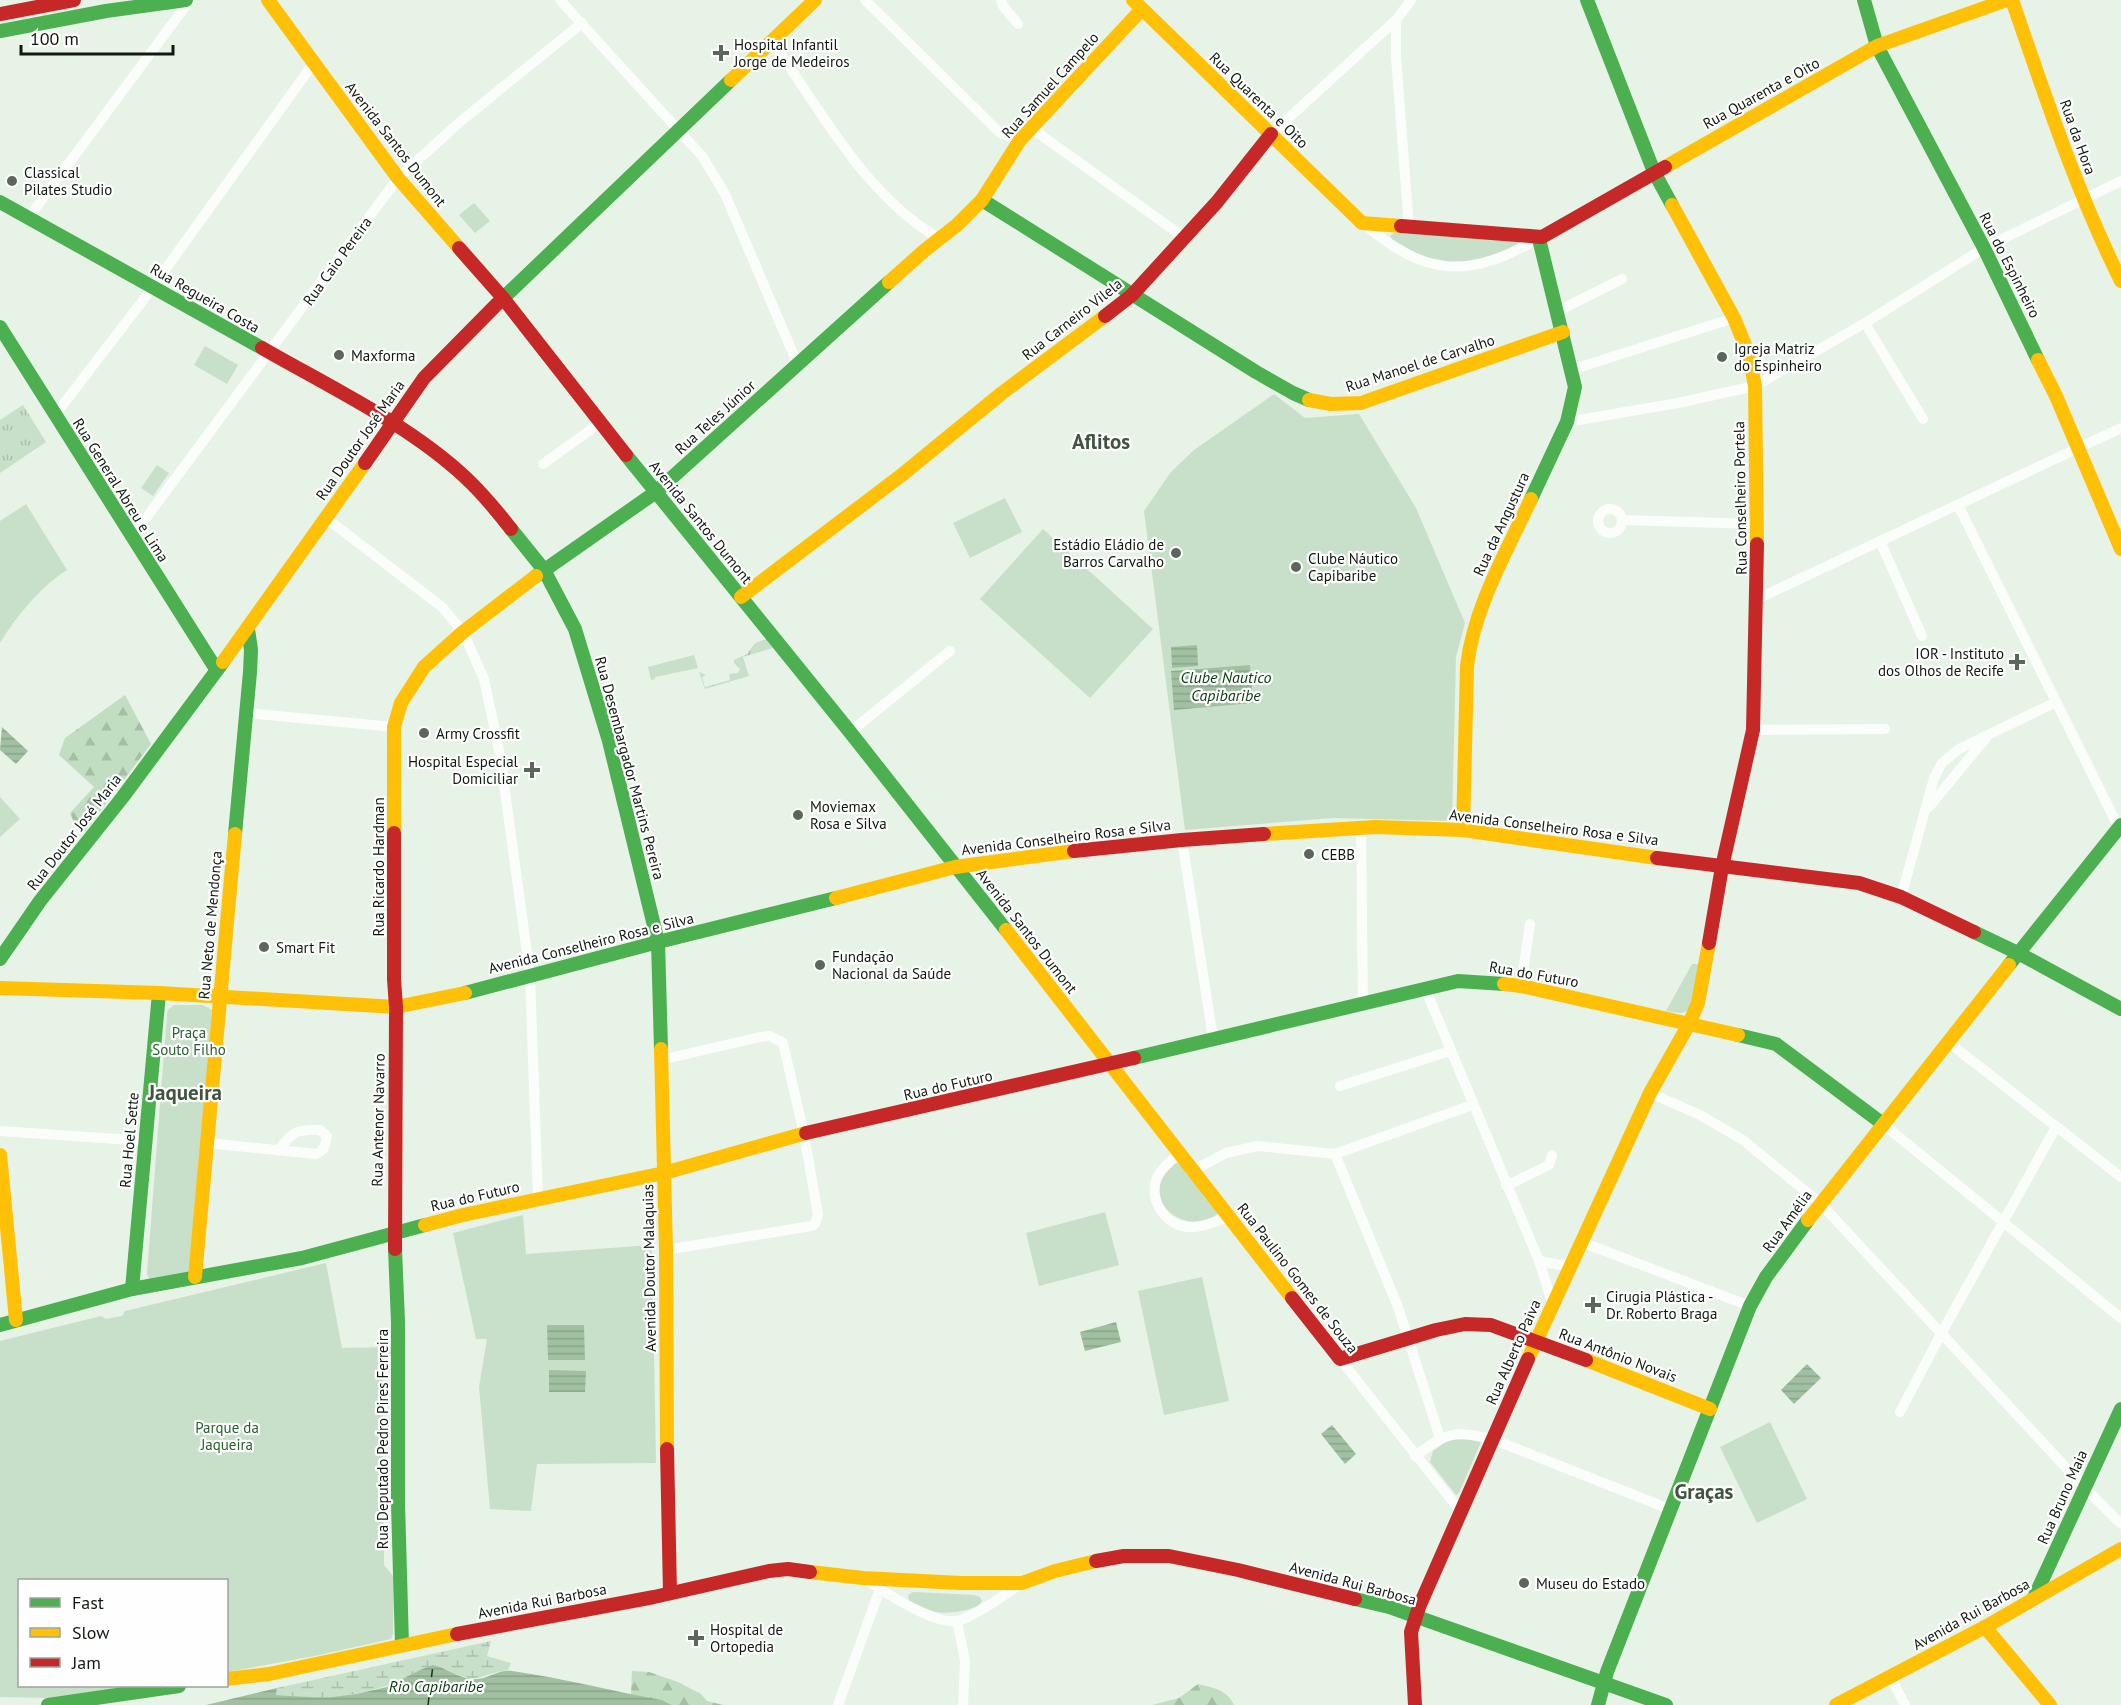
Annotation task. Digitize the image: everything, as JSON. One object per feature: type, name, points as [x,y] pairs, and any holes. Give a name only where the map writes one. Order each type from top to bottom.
[{"type":"street","points":[[0,14],[74,0]]},
{"type":"street","points":[[0,31],[106,11],[188,0]]},
{"type":"street","points":[[29,217],[169,29],[188,0]]},
{"type":"street","name":"Avenida Santos Dumont","points":[[268,0],[398,178],[503,298],[600,423],[850,732],[1112,1064]]},
{"type":"street","points":[[560,0],[702,156],[725,194],[798,365]]},
{"type":"street","name":"Rua Doutor José Maria","points":[[0,959],[40,901],[122,798],[248,629],[424,378],[503,298],[815,0]]},
{"type":"street","points":[[865,0],[1000,134],[1010,155]]},
{"type":"street","points":[[1001,0],[1003,6],[1018,24]]},
{"type":"street","name":"Rua Carneiro Vilela","points":[[741,597],[903,474],[1002,393],[1132,295],[1185,238],[1272,134],[1396,20],[1411,0]]},
{"type":"street","name":"Rua Conselheiro Portela","points":[[1587,0],[1654,172],[1734,318],[1749,355],[1755,386],[1757,599],[1753,730],[1722,867],[1700,992],[1689,1024]]},
{"type":"street","name":"Rua do Espinheiro","points":[[1863,0],[1877,46],[1984,248],[2080,448],[2121,549]]},
{"type":"street","name":"Rua Quarenta e Oito","points":[[1142,3],[1362,223],[1380,238],[1414,259],[1434,265],[1467,267],[1498,259],[1520,250],[1877,46],[2007,0]]},
{"type":"street","name":"Rua da Hora","points":[[2013,0],[2082,199],[2104,250],[2121,281]]},
{"type":"street","name":"Rua Samuel Campelo","points":[[982,200],[1020,140],[1142,3]]},
{"type":"street","points":[[158,4],[168,17],[169,29]]},
{"type":"street","points":[[1396,20],[1396,57],[1409,228]]},
{"type":"street","name":"Rua Caio Pereira","points":[[132,537],[398,178],[461,121],[582,23]]},
{"type":"street","points":[[772,41],[866,175],[892,204],[919,227],[939,238]]},
{"type":"street","points":[[55,415],[153,286],[314,64]]},
{"type":"street","points":[[1031,128],[1185,238]]},
{"type":"street","points":[[1000,134],[1020,140]]},
{"type":"street","points":[[1567,422],[1678,403],[1755,386],[1865,322],[1984,248],[2121,181]]},
{"type":"street","name":"Rua Teles Júnior","points":[[394,727],[401,703],[411,684],[424,667],[463,632],[544,570],[656,492],[925,250],[957,225],[982,200]]},
{"type":"street","name":"Rua Manoel de Carvalho","points":[[982,200],[1256,372],[1311,402],[1345,406],[1361,403],[1563,332]]},
{"type":"street","name":"Rua Regueira Costa","points":[[0,202],[153,286],[392,423]]},
{"type":"street","points":[[1362,223],[1540,238]]},
{"type":"street","points":[[919,227],[925,250]]},
{"type":"street","name":"Rua da Angustura","points":[[1463,830],[1467,666],[1470,641],[1482,604],[1567,422],[1575,387],[1540,238]]},
{"type":"street","points":[[1556,312],[1622,279]]},
{"type":"street","points":[[1571,370],[1734,318]]},
{"type":"street","points":[[1865,322],[1923,419]]},
{"type":"street","name":"Rua General Abreu e Lima","points":[[0,327],[216,669]]},
{"type":"street","name":"Rua Desembargador Martins Pereira","points":[[392,423],[414,437],[465,477],[498,512],[544,570],[575,629],[609,741],[658,942]]},
{"type":"street","points":[[543,464],[600,423]]},
{"type":"street","points":[[1757,599],[2121,428]]},
{"type":"street","points":[[1958,505],[2120,826]]},
{"type":"street","points":[[326,518],[442,607],[463,632],[484,680],[500,755],[530,975],[538,1199]]},
{"type":"street","points":[[1622,520],[1757,524]]},
{"type":"street","points":[[1881,542],[1922,636]]},
{"type":"street","name":"Rua Neto de Mendonça","points":[[195,1277],[250,672],[251,648],[248,629]]},
{"type":"street","points":[[236,643],[244,642],[251,648]]},
{"type":"street","points":[[850,732],[950,651]]},
{"type":"street","points":[[1900,897],[1934,778],[1942,763],[1959,749],[2056,702]]},
{"type":"street","points":[[246,714],[394,727]]},
{"type":"street","name":"Rua Ricardo Hardman","points":[[394,727],[396,1008]]},
{"type":"street","points":[[1753,730],[1885,729]]},
{"type":"street","points":[[1926,810],[1990,733]]},
{"type":"street","name":"Rua Amélia","points":[[1598,1705],[1604,1683],[1750,1306],[1766,1277],[1820,1203],[2120,826]]},
{"type":"street","points":[[1361,828],[1363,1004]]},
{"type":"street","name":"Avenida Conselheiro Rosa e Silva","points":[[0,988],[220,996],[396,1008],[465,993],[955,867],[1064,852],[1182,840],[1361,828],[1463,830],[1722,867],[1859,883],[1900,897],[2020,954],[2121,1009]]},
{"type":"street","points":[[1182,840],[1213,1038]]},
{"type":"street","points":[[1521,986],[1530,924]]},
{"type":"street","name":"Avenida Doutor Malaquias","points":[[658,942],[666,1250],[670,1593]]},
{"type":"street","name":"Rua do Futuro","points":[[0,1325],[132,1290],[302,1258],[463,1215],[664,1173],[804,1134],[1112,1064],[1458,981],[1521,986],[1776,1044],[1883,1124]]},
{"type":"street","points":[[1425,988],[1539,1261],[1553,1305]]},
{"type":"street","name":"Rua Hoel Sette","points":[[132,1290],[159,993]]},
{"type":"street","name":"Rua Antenor Navarro","points":[[394,1233],[396,1008]]},
{"type":"street","name":"Rua Alberto Paiva","points":[[1415,1705],[1411,1632],[1415,1617],[1581,1242],[1650,1093],[1689,1024]]},
{"type":"street","points":[[661,1060],[760,1037],[770,1036],[783,1043],[804,1134],[818,1215],[815,1224],[666,1250]]},
{"type":"street","points":[[1948,1042],[2121,1177]]},
{"type":"street","points":[[1340,1086],[1450,1051]]},
{"type":"street","name":"Rua Paulino Gomes de Souza","points":[[1112,1064],[1415,1456],[1461,1512]]},
{"type":"street","points":[[1650,1093],[1700,1115],[1743,1140],[1820,1203],[2121,1524]]},
{"type":"street","points":[[1194,1170],[1226,1153],[1258,1146],[1335,1154],[1472,1105]]},
{"type":"street","points":[[1883,1124],[2121,1318]]},
{"type":"street","points":[[1900,1412],[2056,1127]]},
{"type":"street","points":[[0,1131],[146,1141]]},
{"type":"street","points":[[206,1143],[278,1150]]},
{"type":"street","points":[[1179,1153],[1163,1168],[1155,1183],[1155,1198],[1165,1216],[1183,1226],[1191,1227],[1229,1217]]},
{"type":"street","points":[[1335,1154],[1371,1237],[1408,1338],[1440,1438]]},
{"type":"street","points":[[0,1155],[16,1320]]},
{"type":"street","points":[[1506,1186],[1549,1165],[1552,1155]]},
{"type":"street","name":"Rua Deputado Pedro Pires Ferreira","points":[[394,1233],[398,1322],[398,1503],[402,1645]]},
{"type":"street","points":[[1581,1242],[1750,1306]]},
{"type":"street","points":[[1539,1261],[1561,1265],[1572,1264]]},
{"type":"street","name":"Rua Antônio Novais","points":[[1340,1359],[1408,1338],[1465,1324],[1491,1325],[1710,1409]]},
{"type":"street","name":"Rua Bruno Maia","points":[[2034,1598],[2121,1409]]},
{"type":"street","points":[[1415,1456],[1440,1438],[1461,1434],[1492,1439],[1672,1510]]},
{"type":"street","name":"Avenida Rui Barbosa","points":[[1836,1705],[1985,1628],[2121,1549]]},
{"type":"street","name":"Avenida Rui Barbosa","points":[[863,1578],[931,1616],[957,1621],[988,1605],[1022,1583],[1055,1571],[1103,1560],[1142,1555],[1169,1556],[1238,1570],[1389,1607],[1666,1705]]},
{"type":"street","name":"Avenida Rui Barbosa","points":[[228,1679],[269,1674],[402,1645],[670,1593],[742,1575],[778,1570],[823,1572],[863,1578],[961,1583],[1022,1583]]},
{"type":"street","points":[[838,1705],[880,1589]]},
{"type":"street","points":[[957,1621],[965,1661],[963,1705]]},
{"type":"street","points":[[1985,1628],[2050,1705]]},
{"type":"street","points":[[1890,1677],[1905,1705]]},
{"type":"street","points":[[48,1705],[172,1687]]},
{"type":"green space","points":[[474,203],[490,221],[475,233],[459,215]]},
{"type":"green space","points":[[1394,233],[1524,239],[1509,251],[1460,264],[1420,256],[1392,239],[1390,236]]},
{"type":"green space","points":[[205,346],[238,365],[227,384],[194,365]]},
{"type":"green space","name":"Clube Náutico Capibaribe","points":[[1274,394],[1305,418],[1359,414],[1416,508],[1465,623],[1456,657],[1452,821],[1333,818],[1185,830],[1144,511],[1171,472],[1194,450]]},
{"type":"green space","points":[[23,405],[46,442],[0,473],[0,420]]},
{"type":"green space","points":[[157,465],[169,473],[153,496],[141,488]]},
{"type":"green space","points":[[1005,498],[1022,532],[970,558],[953,523]]},
{"type":"green space","points":[[26,504],[67,570],[48,584],[30,603],[0,643],[0,521]]},
{"type":"green space","points":[[1043,529],[1153,629],[1090,698],[980,599]]},
{"type":"green space","points":[[767,639],[773,648],[743,657],[749,676],[705,689],[699,672],[706,675],[702,677],[705,687],[730,680],[729,674],[738,673],[740,669],[734,660],[747,654],[755,643]]},
{"type":"green space","points":[[694,655],[698,668],[655,677],[651,680],[648,667]]},
{"type":"green space","points":[[125,695],[151,744],[83,834],[76,827],[70,813],[94,787],[59,755],[65,738]]},
{"type":"green space","points":[[0,797],[20,819],[0,837]]},
{"type":"green space","points":[[1692,964],[1700,964],[1696,992],[1687,1011],[1681,1013],[1666,1011]]},
{"type":"green space","name":"Praça Souto Filho","points":[[174,1005],[203,1005],[212,1010],[192,1271],[150,1281],[147,1274],[167,1014]]},
{"type":"green space","points":[[1178,1162],[1218,1213],[1208,1220],[1196,1222],[1174,1215],[1160,1198],[1159,1187],[1164,1175]]},
{"type":"green space","points":[[1105,1212],[1119,1265],[1039,1286],[1026,1233]]},
{"type":"green space","points":[[523,1215],[526,1254],[652,1245],[656,1463],[537,1464],[531,1511],[490,1509],[479,1387],[487,1339],[476,1339],[453,1233]]},
{"type":"green space","name":"Parque da Jaqueira","points":[[326,1263],[342,1348],[392,1347],[392,1354],[383,1364],[384,1565],[394,1577],[391,1639],[228,1672],[228,1579],[18,1579],[18,1687],[139,1687],[49,1698],[0,1697],[0,1341],[101,1316],[106,1319],[122,1316],[125,1311]]},
{"type":"green space","points":[[1202,1277],[1229,1401],[1164,1415],[1138,1291]]},
{"type":"green space","points":[[1770,1422],[1807,1499],[1757,1523],[1720,1447]]},
{"type":"green space","points":[[1453,1437],[1481,1442],[1459,1493],[1456,1495],[1430,1462],[1433,1451]]},
{"type":"green space","points":[[913,1592],[974,1595],[980,1597],[982,1601],[971,1609],[942,1613],[909,1601],[908,1595]]},
{"type":"green space","points":[[491,1641],[487,1656],[511,1663],[508,1670],[471,1678],[455,1674],[444,1668],[372,1690],[342,1696],[321,1698],[276,1695],[277,1688]]},
{"type":"green space","points":[[632,1671],[649,1672],[678,1682],[701,1694],[707,1701],[723,1705],[672,1705],[662,1700],[631,1695]]},
{"type":"green space","points":[[1198,1684],[1223,1692],[1234,1705],[1152,1705],[1179,1698]]},
{"type":"water","points":[[1197,645],[1198,666],[1172,668],[1171,647]]},
{"type":"water","name":"Clube Nautico Capibaribe","points":[[1250,665],[1253,703],[1174,710],[1171,671]]},
{"type":"water","points":[[2,727],[28,751],[16,764],[0,750]]},
{"type":"water","points":[[1116,1322],[1121,1342],[1085,1351],[1080,1332]]},
{"type":"water","points":[[547,1325],[584,1325],[585,1360],[548,1360]]},
{"type":"water","points":[[1807,1364],[1821,1378],[1794,1404],[1781,1390]]},
{"type":"water","points":[[549,1370],[586,1371],[585,1392],[549,1392]]},
{"type":"water","points":[[1332,1425],[1356,1454],[1345,1464],[1321,1434]]},
{"type":"water","name":"Rio Capibaribe","points":[[433,1665],[467,1678],[477,1679],[507,1671],[550,1677],[662,1700],[672,1705],[206,1705],[277,1688],[276,1695],[325,1698],[356,1694],[387,1687]]},
{"type":"ferry route","points":[[428,1705],[433,1665]]},
{"type":"traffic: fast","points":[[0,31],[106,11],[186,0]]},
{"type":"traffic: fast","points":[[1587,0],[1654,172],[1672,205]]},
{"type":"traffic: fast","points":[[1864,0],[1877,46],[1984,248],[2038,360]]},
{"type":"traffic: fast","points":[[497,304],[731,80]]},
{"type":"traffic: fast","points":[[982,200],[1256,372],[1309,400]]},
{"type":"traffic: fast","points":[[0,202],[262,348]]},
{"type":"traffic: fast","points":[[1531,499],[1567,422],[1575,387],[1539,239]]},
{"type":"traffic: fast","points":[[536,576],[656,492],[889,282]]},
{"type":"traffic: fast","points":[[0,327],[216,669]]},
{"type":"traffic: fast","points":[[626,455],[850,732],[1006,930]]},
{"type":"traffic: fast","points":[[511,529],[544,570],[575,629],[609,741],[658,942],[661,1049]]},
{"type":"traffic: fast","points":[[235,834],[250,672],[251,650],[248,629]]},
{"type":"traffic: fast","points":[[0,959],[40,901],[122,798],[223,662]]},
{"type":"traffic: fast","points":[[2009,965],[2121,825]]},
{"type":"traffic: fast","points":[[465,993],[836,898]]},
{"type":"traffic: fast","points":[[1974,932],[2020,954],[2121,1009]]},
{"type":"traffic: fast","points":[[1134,1058],[1458,981],[1504,984]]},
{"type":"traffic: fast","points":[[132,1289],[159,993]]},
{"type":"traffic: fast","points":[[1738,1035],[1776,1044],[1883,1124]]},
{"type":"traffic: fast","points":[[1598,1705],[1607,1672],[1750,1306],[1766,1277],[1808,1220]]},
{"type":"traffic: fast","points":[[0,1325],[132,1289],[302,1258],[425,1225]]},
{"type":"traffic: fast","points":[[395,1249],[402,1645]]},
{"type":"traffic: fast","points":[[2034,1598],[2121,1409]]},
{"type":"traffic: fast","points":[[1355,1599],[1389,1607],[1666,1705]]},
{"type":"traffic: fast","points":[[48,1705],[172,1687]]},
{"type":"traffic: slow","points":[[268,0],[398,178],[459,248]]},
{"type":"traffic: slow","points":[[731,80],[815,0]]},
{"type":"traffic: slow","points":[[1133,0],[1362,223],[1401,226]]},
{"type":"traffic: slow","points":[[1665,167],[1877,46],[2007,0]]},
{"type":"traffic: slow","points":[[2012,0],[2075,178],[2121,281]]},
{"type":"traffic: slow","points":[[889,282],[957,225],[982,200],[1020,140],[1142,9]]},
{"type":"traffic: slow","points":[[1672,205],[1734,318],[1749,355],[1755,386],[1757,544]]},
{"type":"traffic: slow","points":[[741,597],[903,474],[1002,393],[1105,316]]},
{"type":"traffic: slow","points":[[1309,400],[1331,404],[1361,403],[1563,332]]},
{"type":"traffic: slow","points":[[2038,360],[2056,396],[2121,549]]},
{"type":"traffic: slow","points":[[223,662],[365,463]]},
{"type":"traffic: slow","points":[[1463,830],[1467,666],[1471,644],[1476,623],[1492,581],[1531,499]]},
{"type":"traffic: slow","points":[[394,833],[394,727],[401,703],[424,667],[463,632],[536,576]]},
{"type":"traffic: slow","points":[[1264,834],[1375,827],[1463,830],[1657,858]]},
{"type":"traffic: slow","points":[[195,1277],[235,834]]},
{"type":"traffic: slow","points":[[836,898],[955,867],[1074,851]]},
{"type":"traffic: slow","points":[[1006,930],[1292,1298]]},
{"type":"traffic: slow","points":[[1528,1359],[1650,1093],[1689,1024],[1698,1003],[1709,943]]},
{"type":"traffic: slow","points":[[1808,1220],[2009,965]]},
{"type":"traffic: slow","points":[[1504,984],[1738,1035]]},
{"type":"traffic: slow","points":[[0,988],[159,993],[396,1007],[465,993]]},
{"type":"traffic: slow","points":[[661,1049],[666,1250],[667,1449]]},
{"type":"traffic: slow","points":[[425,1225],[664,1173],[806,1133]]},
{"type":"traffic: slow","points":[[0,1155],[16,1320]]},
{"type":"traffic: slow","points":[[1586,1360],[1710,1409]]},
{"type":"traffic: slow","points":[[1836,1705],[1985,1627],[2121,1549]]},
{"type":"traffic: slow","points":[[810,1572],[863,1578],[961,1583],[1022,1583],[1055,1571],[1096,1561]]},
{"type":"traffic: slow","points":[[1985,1627],[2050,1705]]},
{"type":"traffic: slow","points":[[228,1679],[269,1674],[457,1634]]},
{"type":"traffic: jam","points":[[0,14],[74,0]]},
{"type":"traffic: jam","points":[[1105,316],[1132,295],[1217,202],[1271,134]]},
{"type":"traffic: jam","points":[[1401,226],[1542,237],[1665,167]]},
{"type":"traffic: jam","points":[[459,248],[503,298],[626,455]]},
{"type":"traffic: jam","points":[[365,463],[424,378],[497,304]]},
{"type":"traffic: jam","points":[[262,348],[368,407],[420,441],[472,484],[511,529]]},
{"type":"traffic: jam","points":[[1709,943],[1722,867],[1753,730],[1757,544]]},
{"type":"traffic: jam","points":[[394,833],[395,1249]]},
{"type":"traffic: jam","points":[[1074,851],[1264,834]]},
{"type":"traffic: jam","points":[[1657,858],[1859,883],[1901,897],[1974,932]]},
{"type":"traffic: jam","points":[[806,1133],[1134,1058]]},
{"type":"traffic: jam","points":[[1292,1298],[1340,1359],[1436,1330],[1465,1324],[1491,1325],[1586,1360]]},
{"type":"traffic: jam","points":[[1415,1705],[1411,1632],[1419,1607],[1528,1359]]},
{"type":"traffic: jam","points":[[667,1449],[670,1593]]},
{"type":"traffic: jam","points":[[1096,1561],[1124,1556],[1169,1556],[1238,1570],[1355,1599]]},
{"type":"traffic: jam","points":[[457,1634],[654,1597],[769,1571],[788,1569],[810,1572]]},
{"type":"place","name":"Hospital Infantil Jorge de Medeiros","points":[[721,53]]},
{"type":"place","name":"Classical Pilates Studio","points":[[12,181]]},
{"type":"place","name":"Maxforma","points":[[339,355]]},
{"type":"place","name":"Igreja Matriz do Espinheiro","points":[[1722,357]]},
{"type":"place","name":"Estádio Eládio de Barros Carvalho","points":[[1176,553]]},
{"type":"place","name":"Clube Náutico Capibaribe","points":[[1296,567]]},
{"type":"place","name":"IOR - Instituto dos Olhos de Recife","points":[[2017,662]]},
{"type":"place","name":"Army Crossfit","points":[[424,733]]},
{"type":"place","name":"Hospital Especial Domiciliar","points":[[532,770]]},
{"type":"place","name":"Moviemax Rosa e Silva","points":[[798,815]]},
{"type":"place","name":"CEBB","points":[[1309,854]]},
{"type":"place","name":"Smart Fit","points":[[264,947]]},
{"type":"place","name":"Fundação Nacional da Saúde","points":[[820,965]]},
{"type":"place","name":"Cirugia Plástica - Dr. Roberto Braga","points":[[1593,1305]]},
{"type":"place","name":"Museu do Estado","points":[[1524,1583]]},
{"type":"place","name":"Hospital de Ortopedia","points":[[696,1638]]},
{"type":"district","name":"Aflitos","points":[[1101,441]]},
{"type":"district","name":"Jaqueira","points":[[185,1092]]},
{"type":"district","name":"Graças","points":[[1704,1491]]}]
